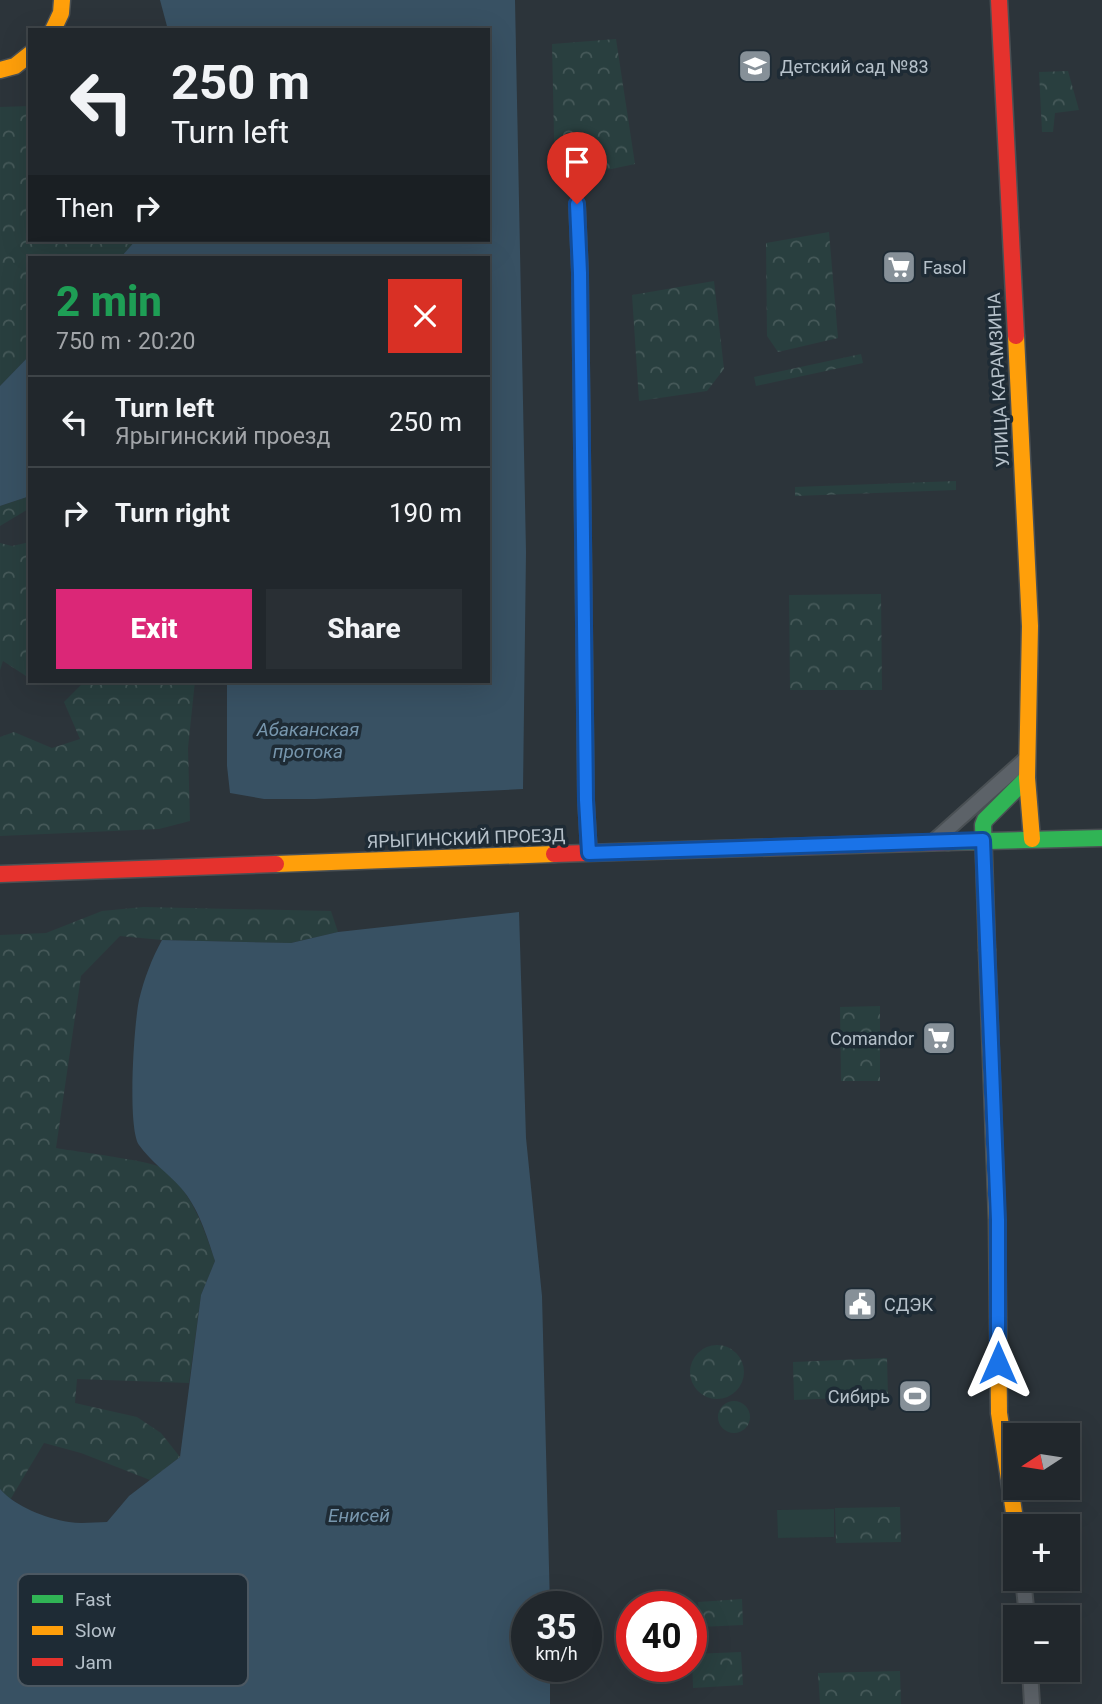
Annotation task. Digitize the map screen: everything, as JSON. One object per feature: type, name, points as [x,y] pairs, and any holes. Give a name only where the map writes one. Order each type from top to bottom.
[{"type":"street","points":[[54,28],[61,13],[62,0]]},
{"type":"street","name":"УЛИЦА КАРАМЗИНА","points":[[999,0],[1030,626],[1027,778],[1032,839]]},
{"type":"street","points":[[0,70],[15,66],[28,56]]},
{"type":"street","points":[[577,204],[589,853]]},
{"type":"street","points":[[932,843],[1027,758]]},
{"type":"street","points":[[1014,1514],[999,1413],[998,1220],[983,825],[1027,778]]},
{"type":"street","name":"ЯРЫГИНСКИЙ ПРОЕЗД","points":[[0,874],[1102,838]]},
{"type":"street","points":[[1031,1682],[1032,1704]]},
{"type":"green space","points":[[616,39],[635,164],[555,181],[552,44]]},
{"type":"green space","points":[[1068,71],[1079,110],[1055,113],[1053,132],[1042,132],[1039,72]]},
{"type":"green space","points":[[28,106],[28,242],[134,242],[122,256],[28,256],[28,357],[0,386],[0,107]]},
{"type":"green space","points":[[829,232],[838,338],[778,352],[767,336],[766,243]]},
{"type":"green space","points":[[714,281],[724,369],[707,391],[639,401],[632,295]]},
{"type":"green space","points":[[861,354],[863,363],[756,386],[754,377]]},
{"type":"green space","points":[[956,481],[956,490],[795,496],[795,487]]},
{"type":"green space","points":[[28,497],[28,509],[0,526],[0,506]]},
{"type":"green space","points":[[28,542],[26,676],[3,661],[0,670],[0,543],[12,546]]},
{"type":"green space","points":[[881,594],[882,690],[790,690],[789,595]]},
{"type":"green space","points":[[195,683],[188,748],[190,821],[159,829],[0,836],[0,737],[14,732],[52,748],[80,739],[64,702],[81,685]]},
{"type":"green space","points":[[143,907],[331,911],[338,932],[291,943],[162,940],[120,936],[81,976],[56,1148],[129,1159],[162,1168],[189,1198],[215,1261],[201,1295],[189,1383],[77,1379],[75,1403],[137,1417],[161,1433],[180,1457],[150,1480],[81,1453],[44,1443],[10,1500],[0,1489],[0,935],[46,933],[102,911]]},
{"type":"green space","points":[[880,1006],[880,1081],[841,1081],[840,1007]]},
{"type":"green space","points":[[717,1345],[736,1353],[744,1372],[736,1391],[717,1399],[698,1391],[690,1372],[698,1353]]},
{"type":"green space","points":[[887,1358],[888,1396],[794,1400],[793,1362]]},
{"type":"green space","points":[[734,1401],[745,1406],[750,1417],[745,1428],[734,1433],[723,1428],[718,1417],[723,1406]]},
{"type":"green space","points":[[900,1507],[901,1542],[836,1543],[835,1508]]},
{"type":"green space","points":[[834,1509],[834,1537],[778,1538],[777,1510]]},
{"type":"green space","points":[[742,1599],[743,1625],[707,1627],[707,1601]]},
{"type":"green space","points":[[741,1652],[743,1685],[693,1688],[693,1682],[707,1682],[707,1653]]},
{"type":"green space","points":[[900,1671],[901,1704],[820,1704],[818,1673]]},
{"type":"water","name":"Абаканская протока","points":[[160,0],[515,0],[526,552],[523,789],[264,799],[230,793],[227,766],[227,683],[490,683],[490,256],[122,256],[134,242],[490,242],[490,28],[167,28]]},
{"type":"water","points":[[28,357],[28,497],[0,506],[0,386]]},
{"type":"water","name":"Енисей","points":[[519,912],[526,1138],[542,1296],[550,1591],[511,1591],[511,1682],[550,1682],[550,1704],[0,1704],[0,1489],[23,1506],[50,1518],[74,1523],[107,1522],[129,1496],[180,1457],[201,1295],[215,1261],[192,1204],[181,1188],[143,1151],[135,1135],[132,1098],[134,1052],[137,1012],[146,977],[162,940],[291,943],[338,932]]},
{"type":"traffic: fast","points":[[987,950],[983,825],[1027,778]]},
{"type":"traffic: fast","points":[[948,842],[1102,838]]},
{"type":"traffic: slow","points":[[54,28],[61,13],[62,0]]},
{"type":"traffic: slow","points":[[0,70],[15,66],[28,56]]},
{"type":"traffic: slow","points":[[1016,336],[1030,626],[1027,778],[1032,839]]},
{"type":"traffic: slow","points":[[276,864],[554,854]]},
{"type":"traffic: slow","points":[[987,950],[997,1220],[999,1413],[1014,1514]]},
{"type":"traffic: jam","points":[[999,0],[1016,336]]},
{"type":"traffic: jam","points":[[554,854],[948,842]]},
{"type":"traffic: jam","points":[[0,874],[276,864]]},
{"type":"place","name":"Детский сад №83","points":[[755,66]]},
{"type":"place","name":"Fasol","points":[[899,267]]},
{"type":"place","name":"Comandor","points":[[939,1038]]},
{"type":"place","name":"СДЭК","points":[[860,1304]]},
{"type":"place","name":"Сибирь","points":[[915,1396]]},
{"type":"route","points":[[577,204],[589,853],[983,840],[998,1220],[998,1363]]}]
